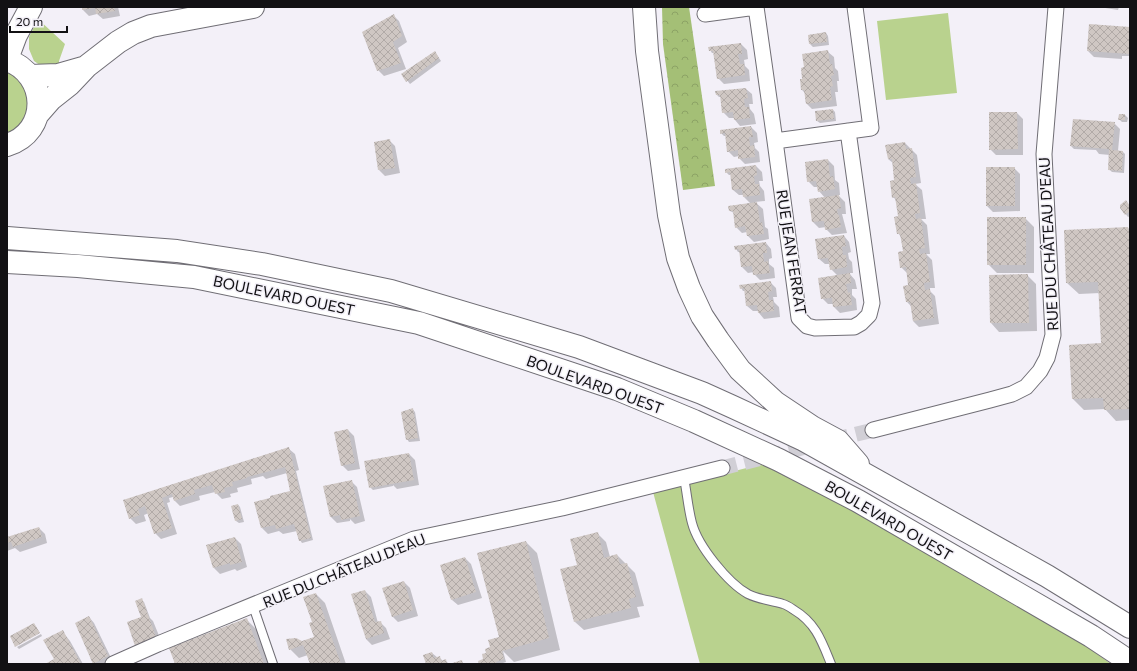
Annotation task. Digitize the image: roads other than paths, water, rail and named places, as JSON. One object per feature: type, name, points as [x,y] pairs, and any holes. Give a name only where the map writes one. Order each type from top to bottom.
[{"type":"main road","points":[[31,7],[16,35],[7,59],[18,64],[35,83],[39,99],[37,115]]},
{"type":"main road","points":[[7,145],[24,136],[32,126],[37,115],[51,99],[70,84],[87,66],[118,42],[133,33],[150,26],[253,7]]},
{"type":"main road","points":[[644,7],[646,51],[669,215],[678,258],[689,288],[702,316],[740,370],[776,402],[838,441],[870,477]]},
{"type":"main road","points":[[30,76],[64,74],[87,66]]},
{"type":"main road","name":"BOULEVARD OUEST","points":[[7,238],[177,251],[262,264],[391,291],[579,347],[702,393],[802,439],[1047,576],[1130,627]]},
{"type":"main road","name":"BOULEVARD OUEST","points":[[7,262],[78,266],[194,276],[419,323],[617,389],[694,421],[780,460],[858,501],[1091,636],[1130,662]]},
{"type":"street","name":"RUE JEAN FERRAT","points":[[705,14],[756,7],[799,318],[807,326],[815,328],[854,327],[861,323],[869,315],[872,303],[848,131]]},
{"type":"street","points":[[774,142],[871,128],[854,7]]},
{"type":"street","name":"RUE DU CHÂTEAU D'EAU","points":[[873,430],[1012,394],[1026,387],[1040,372],[1047,358],[1053,335],[1044,154],[1056,7]]},
{"type":"street","name":"RUE DU CHÂTEAU D'EAU","points":[[113,664],[158,644],[414,539],[562,508],[722,468]]},
{"type":"lane","points":[[684,478],[692,524],[699,541],[725,575],[748,594],[766,601],[784,604],[798,612],[811,623],[821,640],[831,664]]},
{"type":"lane","points":[[253,606],[273,664]]},
{"type":"tunnel","points":[[722,468],[873,430]]}]
